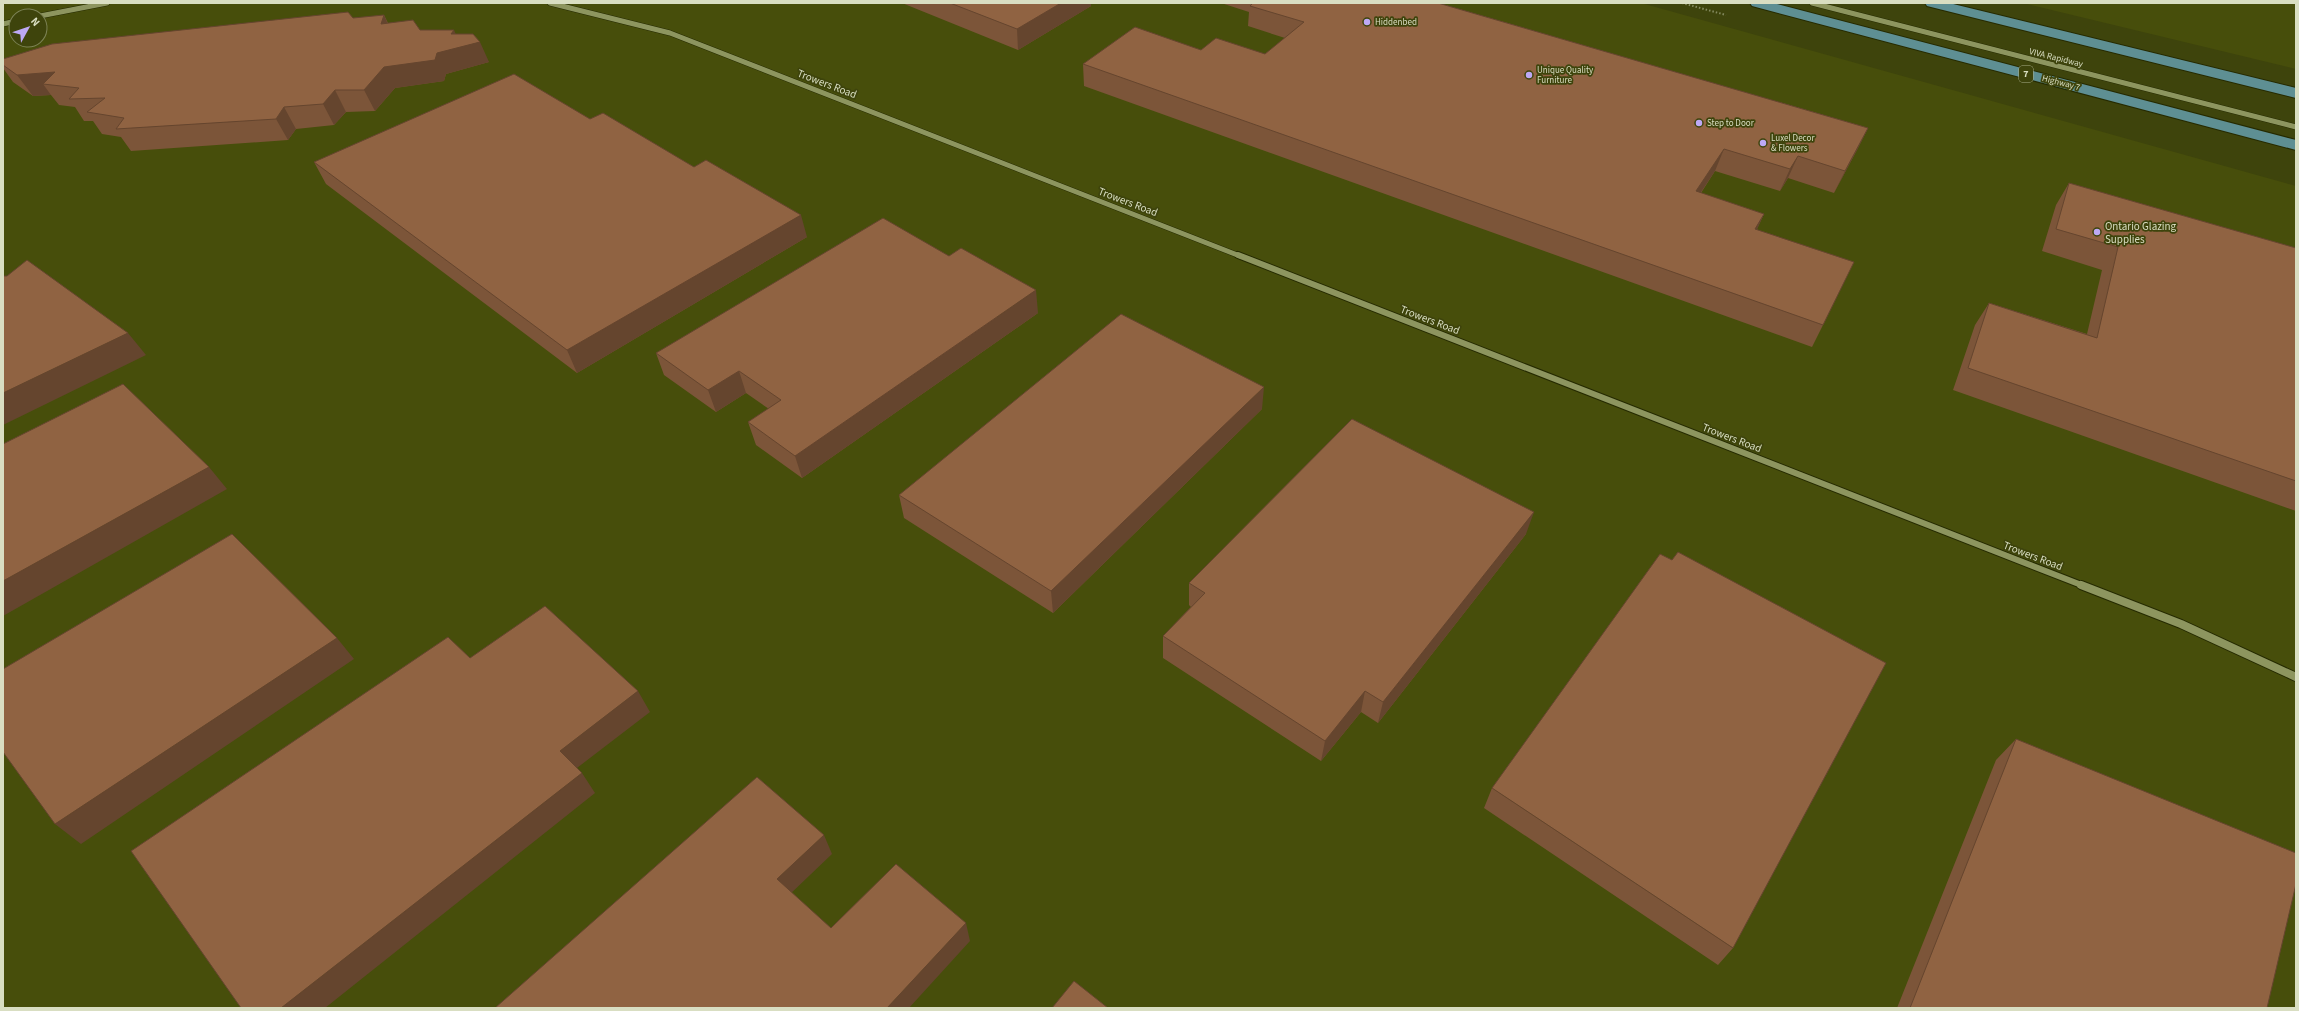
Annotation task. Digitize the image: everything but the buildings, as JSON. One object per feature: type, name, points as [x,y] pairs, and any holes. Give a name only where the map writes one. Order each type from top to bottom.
[{"type":"main road","name":"Highway 7","points":[[1757,3],[2296,145]]},
{"type":"main road","points":[[1932,3],[2296,93]]},
{"type":"street","points":[[48,14],[107,3]]},
{"type":"street","name":"Trowers Road","points":[[550,3],[670,33],[2181,624],[2296,677]]},
{"type":"street","name":"VIVA Rapidway","points":[[1812,3],[2296,127]]},
{"type":"shaded area","points":[[3,3],[1641,3],[2296,186],[2296,1008],[3,1008]]},
{"type":"shaded area","points":[[2023,3],[2296,3],[2296,69]]},
{"type":"place","name":"Hiddenbed","points":[[1367,22]]},
{"type":"place","name":"Unique Quality Furniture","points":[[1529,75]]},
{"type":"place","name":"Step to Door","points":[[1699,123]]},
{"type":"place","name":"Luxel Decor & Flowers","points":[[1763,143]]},
{"type":"place","name":"Ontario Glazing Supplies","points":[[2097,232]]}]
